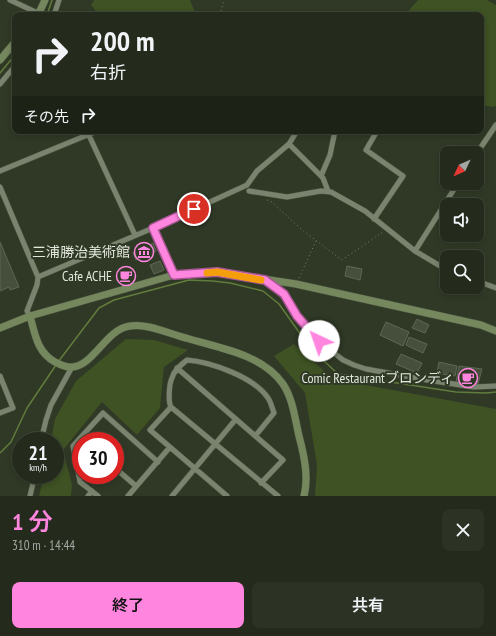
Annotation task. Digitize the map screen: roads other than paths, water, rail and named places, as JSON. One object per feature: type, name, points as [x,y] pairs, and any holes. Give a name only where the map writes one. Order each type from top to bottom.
[{"type":"street","points":[[10,0],[36,12]]},
{"type":"street","points":[[41,12],[45,0]]},
{"type":"street","points":[[55,12],[59,0]]},
{"type":"street","points":[[0,60],[12,46]]},
{"type":"street","points":[[0,84],[12,70]]},
{"type":"street","points":[[482,146],[496,125]]},
{"type":"street","points":[[0,171],[86,134]]},
{"type":"street","points":[[88,134],[135,235]]},
{"type":"street","points":[[38,277],[153,228],[247,184],[257,171],[289,144],[295,134]]},
{"type":"street","points":[[321,176],[330,155],[334,134]]},
{"type":"street","points":[[374,219],[403,176],[366,150],[375,134]]},
{"type":"street","points":[[289,144],[323,178],[328,191]]},
{"type":"street","points":[[0,187],[38,277],[37,285],[27,311],[30,316],[35,336],[43,352],[54,361],[71,367],[79,365],[86,361],[112,334],[119,329],[130,326],[150,328],[237,353],[258,362],[283,384],[291,401],[306,470],[306,490],[304,496]]},
{"type":"street","points":[[415,251],[454,190]]},
{"type":"street","points":[[249,191],[286,197],[321,191],[331,192],[365,211],[415,251],[440,266]]},
{"type":"street","points":[[153,228],[174,275]]},
{"type":"street","points":[[0,328],[30,316],[174,275],[217,272],[296,284],[481,325],[496,331]]},
{"type":"street","points":[[265,280],[284,294],[297,316],[319,341],[343,360],[354,365],[384,372],[474,387],[496,386]]},
{"type":"street","points":[[484,284],[496,288]]},
{"type":"street","points":[[256,435],[274,413],[268,398],[256,385],[234,374],[198,361],[187,360],[178,368],[172,377],[168,403],[171,407],[278,496]]},
{"type":"street","points":[[43,432],[51,405],[71,367]]},
{"type":"street","points":[[178,368],[256,435],[282,460],[261,483]]},
{"type":"street","points":[[0,376],[13,408],[0,413]]},
{"type":"street","points":[[171,407],[150,430],[227,496]]},
{"type":"street","points":[[87,432],[103,413],[158,462]]},
{"type":"street","points":[[174,495],[236,419]]},
{"type":"street","points":[[128,496],[170,447]]},
{"type":"street","points":[[124,476],[136,486]]},
{"type":"street","points":[[30,496],[33,484]]},
{"type":"street","points":[[83,484],[98,496]]},
{"type":"street","points":[[88,496],[92,491]]},
{"type":"waterway","points":[[48,12],[52,0]]},
{"type":"waterway","points":[[0,73],[12,59]]},
{"type":"waterway","points":[[58,362],[99,308],[114,300],[189,280],[213,281],[230,283],[263,291],[279,304],[311,349],[338,374],[456,392],[496,392]]},
{"type":"waterway","points":[[0,453],[11,442],[27,408],[56,365]]},
{"type":"place","name":"三浦勝治美術館","points":[[144,252]]},
{"type":"place","name":"Cafe ACHE","points":[[126,276]]},
{"type":"place","name":"Comic Restaurantブロンディ","points":[[468,378]]}]
